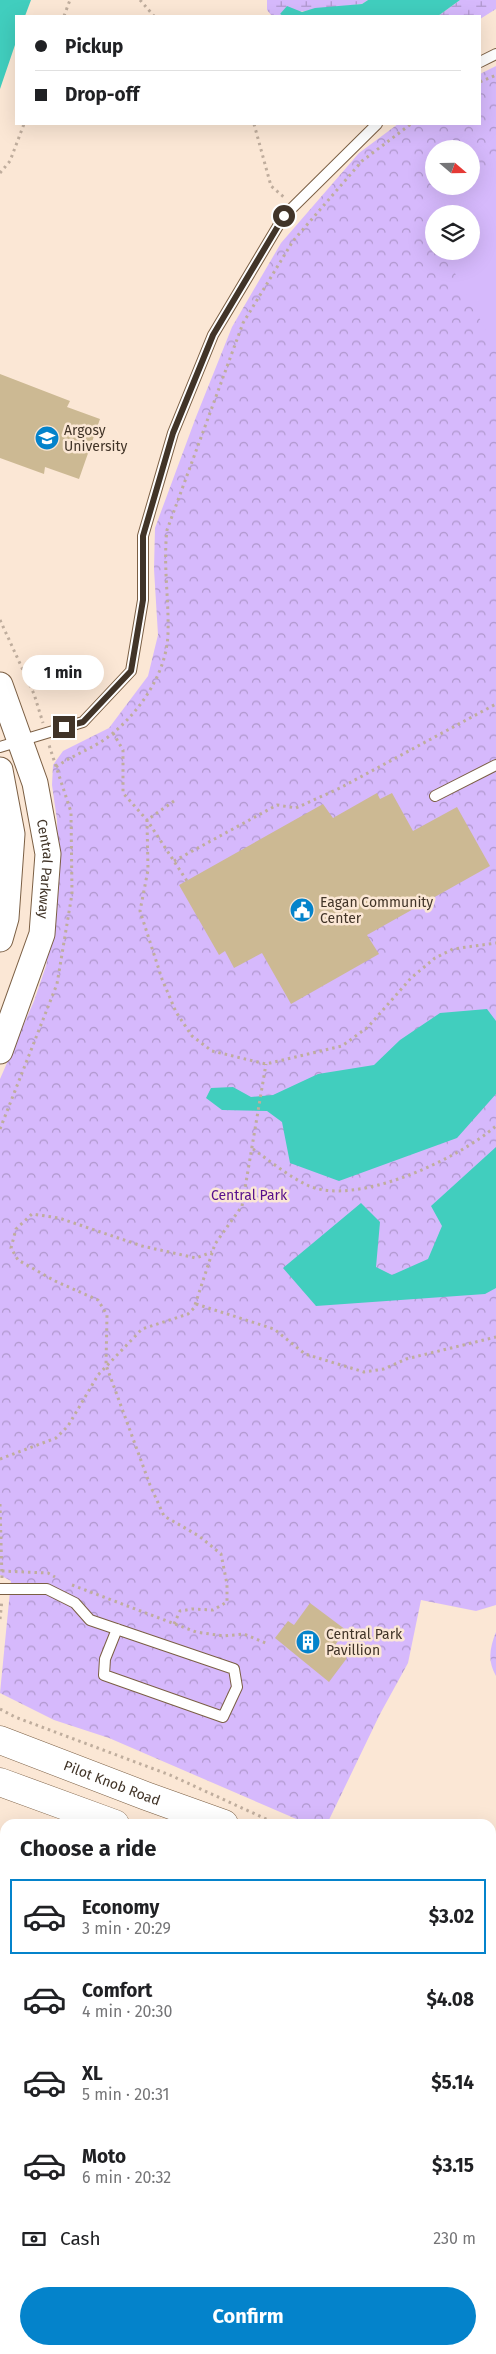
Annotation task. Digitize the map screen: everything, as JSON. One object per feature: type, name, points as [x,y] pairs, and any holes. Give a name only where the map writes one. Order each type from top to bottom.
[{"type":"main road","name":"Pilot Knob Road","points":[[0,1740],[211,1819]]},
{"type":"main road","points":[[0,1782],[101,1819]]},
{"type":"street","name":"Central Parkway","points":[[0,686],[10,744],[35,783],[48,854],[42,934],[0,1051]]},
{"type":"street","name":"Central Parkway","points":[[0,770],[12,834],[6,918],[0,939]]},
{"type":"lane","points":[[481,62],[496,54]]},
{"type":"lane","points":[[10,744],[83,722],[131,671],[143,600],[143,536],[173,433],[213,335],[284,216],[376,125]]},
{"type":"lane","points":[[435,796],[496,765]]},
{"type":"lane","points":[[1,1589],[47,1588],[75,1603],[90,1620],[117,1629],[234,1669],[237,1687],[223,1717],[104,1675],[106,1658],[117,1629]]},
{"type":"path","points":[[64,15],[70,0]]},
{"type":"path","points":[[140,0],[153,15]]},
{"type":"path","points":[[481,82],[496,75]]},
{"type":"path","points":[[0,173],[10,161],[24,125]]},
{"type":"path","points":[[254,125],[271,186],[311,220]]},
{"type":"path","points":[[56,767],[69,758],[94,747],[113,733],[130,717],[158,679],[168,635],[164,553],[168,530],[243,323],[293,241],[362,161],[410,125]]},
{"type":"path","points":[[174,861],[277,805],[296,808],[340,788],[496,704]]},
{"type":"path","points":[[113,733],[123,750],[123,793],[147,820],[187,881]]},
{"type":"path","points":[[147,820],[174,801]]},
{"type":"path","points":[[147,820],[148,870],[140,911],[162,979],[176,1012],[192,1036],[212,1051],[266,1064],[342,1046],[368,1027],[411,978],[435,958],[453,949],[496,943]]},
{"type":"path","points":[[0,1458],[56,1438],[68,1426],[98,1375],[142,1329],[188,1314],[196,1304],[212,1252],[227,1225],[242,1206],[266,1064]]},
{"type":"path","points":[[253,1149],[307,1185],[333,1192],[360,1190],[391,1181],[447,1158],[496,1126]]},
{"type":"path","points":[[174,1624],[180,1611],[192,1609],[213,1610],[228,1602],[227,1584],[221,1554],[199,1536],[164,1516],[150,1485],[106,1365],[107,1315],[98,1300],[55,1281],[18,1260],[11,1248],[16,1229],[32,1214],[59,1218],[142,1246],[196,1258],[212,1252]]},
{"type":"path","points":[[196,1304],[274,1329],[305,1354],[364,1372],[384,1369],[406,1359],[496,1337]]},
{"type":"path","points":[[0,1504],[2,1571],[0,1619]]},
{"type":"path","points":[[2,1571],[48,1573],[57,1578]]},
{"type":"path","points":[[65,1582],[196,1632],[224,1636],[244,1634],[268,1644]]},
{"type":"path","points":[[0,1709],[15,1717],[170,1775],[267,1819]]},
{"type":"green space","points":[[267,0],[368,0],[362,4],[280,14],[282,15],[271,15],[267,10]]},
{"type":"green space","points":[[460,0],[496,0],[496,9],[481,18],[481,15],[439,15]]},
{"type":"green space","name":"Central Park","points":[[496,66],[496,1605],[476,1611],[421,1600],[408,1663],[380,1714],[329,1819],[296,1819],[109,1738],[54,1720],[0,1693],[11,1581],[0,1575],[0,1079],[34,1001],[46,966],[59,888],[57,820],[52,785],[53,765],[63,751],[109,728],[148,676],[158,635],[154,569],[155,528],[232,327],[281,243],[359,153],[397,125],[481,125],[481,74]]},
{"type":"green space","points":[[496,162],[496,349],[448,260],[480,260],[480,205],[425,205],[425,216],[418,203],[433,195],[480,195],[480,170]]},
{"type":"green space","points":[[496,1632],[496,1676],[491,1665],[490,1654]]},
{"type":"water","points":[[0,0],[31,0],[25,15],[15,15],[15,45],[0,89]]},
{"type":"water","points":[[368,0],[460,0],[439,15],[280,14],[287,6],[302,12],[315,8],[362,4]]},
{"type":"water","points":[[487,1009],[496,1021],[496,1094],[457,1138],[339,1181],[290,1163],[282,1122],[267,1111],[222,1110],[206,1098],[211,1088],[233,1087],[251,1097],[273,1095],[318,1074],[374,1065],[400,1040],[440,1013]]},
{"type":"water","points":[[496,1147],[496,1288],[485,1294],[316,1306],[283,1268],[361,1203],[380,1222],[376,1267],[392,1275],[428,1259],[442,1226],[431,1206]]},
{"type":"building","name":"Argosy University","points":[[0,374],[70,401],[67,407],[100,419],[79,479],[45,467],[44,474],[0,458]]},
{"type":"building","name":"Eagan Community Center","points":[[377,793],[380,799],[392,793],[413,831],[457,807],[490,866],[367,935],[379,954],[291,1004],[262,953],[234,968],[225,951],[219,955],[179,885],[323,804],[333,818]]},
{"type":"building","name":"Central Park Pavillion","points":[[310,1603],[346,1630],[333,1648],[347,1658],[329,1682],[275,1638],[288,1621],[294,1625]]},
{"type":"place","name":"Argosy University","points":[[47,438]]},
{"type":"place","name":"Eagan Community Center","points":[[302,910]]},
{"type":"place","name":"Central Park Pavillion","points":[[308,1642]]},
{"type":"route","points":[[64,727],[83,722],[131,671],[143,600],[143,536],[173,433],[213,335],[284,216]]}]
